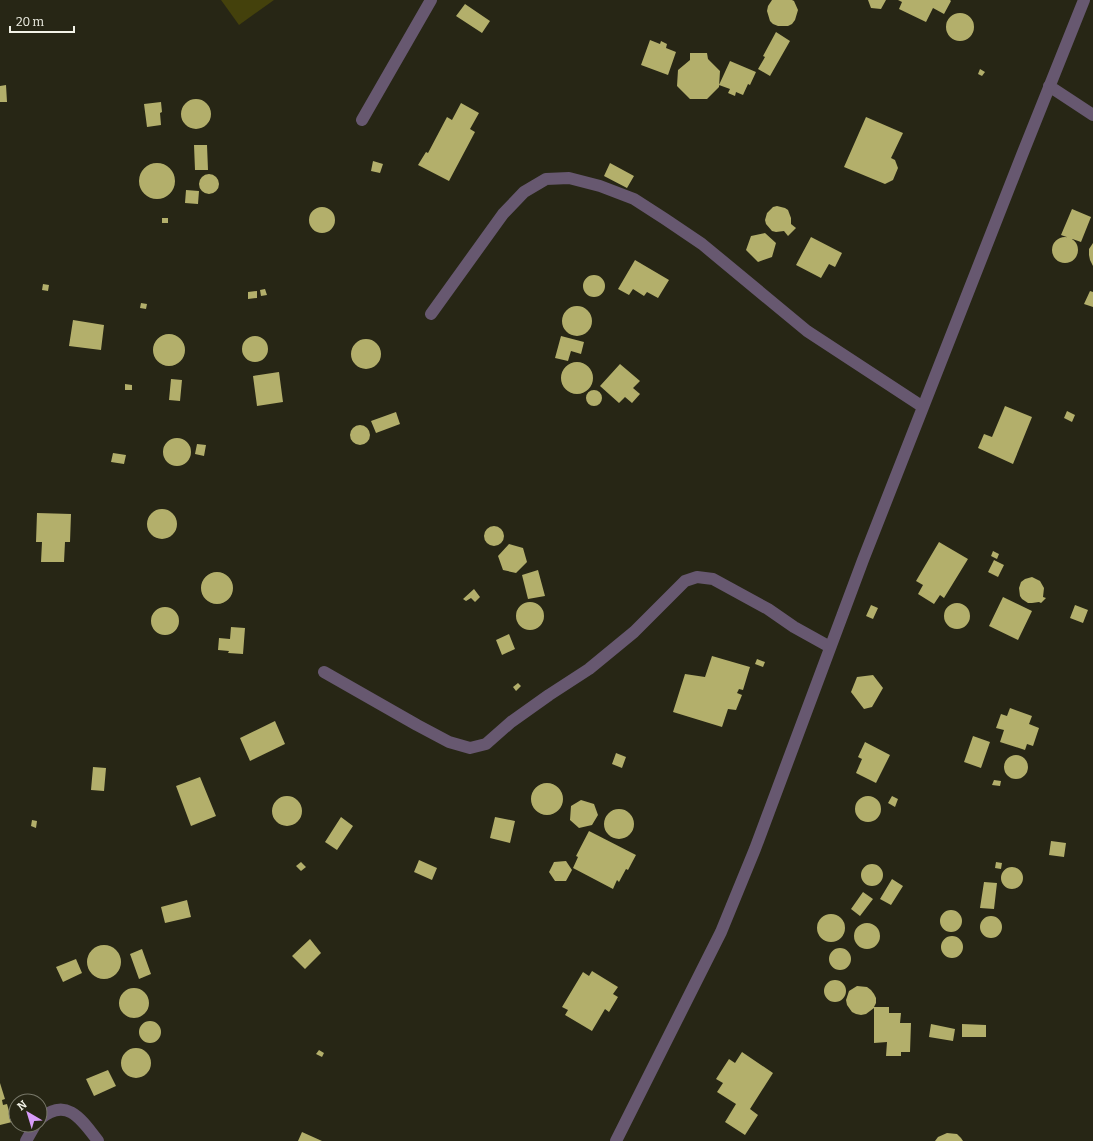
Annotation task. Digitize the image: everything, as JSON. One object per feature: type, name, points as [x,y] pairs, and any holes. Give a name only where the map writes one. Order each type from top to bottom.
[{"type":"street","points":[[362,120],[431,0]]},
{"type":"street","points":[[616,1141],[721,932],[755,849],[830,646],[1084,0]]},
{"type":"street","points":[[1049,86],[1093,114]]},
{"type":"street","points":[[431,314],[503,214],[524,192],[546,179],[569,178],[600,186],[634,199],[665,219],[702,244],[807,331],[923,408]]},
{"type":"street","points":[[324,672],[449,742],[470,748],[486,744],[511,722],[589,669],[634,632],[685,581],[698,577],[713,579],[768,609],[794,627],[830,646]]},
{"type":"street","points":[[48,1113],[64,1109],[74,1113],[82,1120],[98,1141]]},
{"type":"shaded area","points":[[221,0],[274,0],[239,25]]},
{"type":"building","points":[[772,0],[794,1],[798,10],[792,24],[788,26],[778,26],[770,21],[767,11]]},
{"type":"building","points":[[868,0],[886,0],[881,9],[871,8]]},
{"type":"building","points":[[898,0],[951,1],[944,14],[933,8],[926,22],[899,9],[902,2]]},
{"type":"building","points":[[465,4],[490,21],[482,33],[456,16]]},
{"type":"building","points":[[960,13],[970,17],[974,27],[970,37],[960,41],[950,37],[946,27],[950,17]]},
{"type":"building","points":[[776,32],[790,41],[770,76],[758,69]]},
{"type":"building","points":[[650,40],[660,44],[661,41],[667,44],[666,48],[676,52],[668,75],[641,65]]},
{"type":"building","points":[[690,53],[707,53],[708,59],[720,71],[719,87],[707,99],[690,99],[677,86],[678,70],[690,60]]},
{"type":"building","points":[[730,61],[756,72],[743,95],[736,92],[735,96],[728,93],[730,89],[719,85]]},
{"type":"building","points":[[980,69],[985,72],[982,76],[978,74]]},
{"type":"building","points":[[6,85],[7,102],[0,102],[0,86]]},
{"type":"building","points":[[196,99],[207,103],[211,114],[207,125],[196,129],[185,125],[181,114],[185,103]]},
{"type":"building","points":[[161,102],[161,125],[147,127],[144,104]]},
{"type":"building","points":[[461,103],[479,113],[470,129],[475,132],[449,181],[418,165],[426,152],[428,153],[447,117],[452,120]]},
{"type":"building","points":[[866,117],[903,133],[891,158],[895,160],[898,168],[893,180],[885,184],[844,167]]},
{"type":"building","points":[[194,145],[207,145],[208,170],[195,170]]},
{"type":"building","points":[[373,161],[383,164],[380,173],[371,171]]},
{"type":"building","points":[[157,163],[170,168],[175,181],[170,194],[157,199],[144,194],[139,181],[144,168]]},
{"type":"building","points":[[610,163],[634,176],[627,188],[604,176]]},
{"type":"building","points":[[209,174],[216,177],[219,184],[216,191],[209,194],[202,191],[199,184],[202,177]]},
{"type":"building","points":[[186,190],[199,191],[198,204],[185,203]]},
{"type":"building","points":[[777,206],[788,210],[791,218],[791,224],[796,228],[788,236],[784,231],[772,231],[766,224],[765,220],[767,213],[773,207]]},
{"type":"building","points":[[322,207],[331,211],[335,220],[331,229],[322,233],[313,229],[309,220],[313,211]]},
{"type":"building","points":[[1072,209],[1091,217],[1081,242],[1061,235]]},
{"type":"building","points":[[162,218],[168,218],[168,223],[162,223]]},
{"type":"building","points":[[765,233],[776,243],[772,257],[758,262],[746,250],[751,236]]},
{"type":"building","points":[[811,237],[842,253],[835,267],[829,264],[821,278],[796,265]]},
{"type":"building","points":[[1065,237],[1074,241],[1078,250],[1074,259],[1065,263],[1056,259],[1052,250],[1056,241]]},
{"type":"building","points":[[1093,243],[1093,266],[1090,260],[1089,249]]},
{"type":"building","points":[[635,260],[669,280],[658,298],[647,292],[644,296],[633,289],[629,295],[618,289]]},
{"type":"building","points":[[594,275],[602,278],[605,286],[602,294],[594,297],[586,294],[583,286],[586,278]]},
{"type":"building","points":[[43,284],[49,285],[48,291],[42,290]]},
{"type":"building","points":[[265,289],[267,295],[261,296],[260,290]]},
{"type":"building","points":[[257,291],[257,298],[248,299],[248,292]]},
{"type":"building","points":[[1090,291],[1093,292],[1093,307],[1084,304]]},
{"type":"building","points":[[141,303],[147,304],[146,309],[140,308]]},
{"type":"building","points":[[577,306],[588,310],[592,321],[588,332],[577,336],[566,332],[562,321],[566,310]]},
{"type":"building","points":[[73,320],[104,325],[101,350],[69,346]]},
{"type":"building","points":[[166,334],[172,334],[182,341],[185,350],[184,356],[178,363],[172,366],[166,366],[156,359],[153,353],[153,347],[160,337]]},
{"type":"building","points":[[255,336],[264,340],[268,349],[264,358],[255,362],[246,358],[242,349],[246,340]]},
{"type":"building","points":[[561,336],[584,342],[581,354],[571,351],[568,361],[555,358]]},
{"type":"building","points":[[366,339],[377,343],[381,354],[377,365],[366,369],[355,365],[351,354],[355,343]]},
{"type":"building","points":[[574,362],[580,362],[589,366],[593,378],[589,390],[580,394],[574,394],[565,390],[561,381],[561,375],[565,366]]},
{"type":"building","points":[[620,364],[640,381],[633,388],[640,394],[632,403],[625,397],[619,403],[600,386]]},
{"type":"building","points":[[279,372],[283,402],[257,406],[253,376]]},
{"type":"building","points":[[171,379],[182,380],[180,401],[169,400]]},
{"type":"building","points":[[125,384],[132,385],[132,390],[125,390]]},
{"type":"building","points":[[594,390],[600,392],[602,398],[600,404],[594,406],[588,404],[586,398],[588,392]]},
{"type":"building","points":[[1005,406],[1032,417],[1013,464],[978,448],[984,434],[992,437]]},
{"type":"building","points":[[1067,411],[1075,415],[1072,422],[1064,418]]},
{"type":"building","points":[[396,412],[400,424],[376,433],[371,421]]},
{"type":"building","points":[[360,425],[367,428],[370,435],[367,442],[360,445],[353,442],[350,435],[353,428]]},
{"type":"building","points":[[177,438],[187,442],[191,452],[187,462],[177,466],[167,462],[163,452],[167,442]]},
{"type":"building","points":[[197,444],[206,445],[204,456],[195,454]]},
{"type":"building","points":[[113,453],[126,455],[124,464],[111,462]]},
{"type":"building","points":[[162,509],[168,510],[176,518],[176,530],[168,538],[162,539],[156,538],[148,530],[147,524],[148,518],[156,510]]},
{"type":"building","points":[[37,513],[71,514],[70,542],[65,542],[64,562],[41,562],[42,542],[36,542]]},
{"type":"building","points":[[494,526],[501,529],[504,536],[501,543],[494,546],[487,543],[484,536],[487,529]]},
{"type":"building","points":[[939,542],[968,559],[944,598],[940,595],[934,604],[918,594],[923,585],[916,581]]},
{"type":"building","points":[[509,544],[523,548],[527,562],[516,573],[503,570],[498,556]]},
{"type":"building","points":[[993,551],[999,554],[997,559],[991,556]]},
{"type":"building","points":[[994,560],[1004,565],[998,577],[988,572]]},
{"type":"building","points":[[538,570],[545,596],[528,599],[522,575]]},
{"type":"building","points":[[214,572],[220,572],[230,579],[233,588],[232,594],[226,601],[220,604],[214,604],[204,597],[201,591],[201,585],[208,575]]},
{"type":"building","points":[[1032,577],[1040,581],[1044,588],[1043,597],[1046,598],[1041,603],[1028,603],[1020,596],[1019,588],[1021,582]]},
{"type":"building","points":[[474,589],[480,597],[475,602],[471,598],[466,601],[463,599]]},
{"type":"building","points":[[1003,597],[1032,611],[1018,640],[989,626]]},
{"type":"building","points":[[530,602],[540,606],[544,616],[540,626],[530,630],[520,626],[516,616],[520,606]]},
{"type":"building","points":[[957,603],[966,607],[970,616],[966,625],[957,629],[948,625],[944,616],[948,607]]},
{"type":"building","points":[[871,605],[878,608],[873,619],[866,616]]},
{"type":"building","points":[[1075,605],[1088,610],[1083,623],[1070,618]]},
{"type":"building","points":[[165,607],[175,611],[179,621],[175,631],[165,635],[155,631],[151,621],[155,611]]},
{"type":"building","points":[[231,627],[245,628],[243,654],[228,653],[229,651],[218,650],[219,638],[230,639]]},
{"type":"building","points":[[509,634],[515,649],[502,655],[496,640]]},
{"type":"building","points":[[712,656],[750,667],[743,690],[739,689],[737,693],[742,695],[736,710],[728,709],[722,727],[673,712],[685,674],[705,677]]},
{"type":"building","points":[[757,659],[765,662],[763,667],[755,664]]},
{"type":"building","points":[[873,675],[883,688],[872,707],[864,709],[851,692],[857,677]]},
{"type":"building","points":[[518,683],[521,686],[516,691],[513,687]]},
{"type":"building","points":[[1010,708],[1032,716],[1029,724],[1039,728],[1033,746],[1027,744],[1025,750],[1000,742],[1004,730],[996,728],[1001,714],[1007,716]]},
{"type":"building","points":[[275,721],[285,744],[250,761],[240,738]]},
{"type":"building","points":[[973,736],[990,742],[981,768],[964,762]]},
{"type":"building","points":[[865,742],[890,755],[876,783],[856,773],[862,759],[858,757]]},
{"type":"building","points":[[616,753],[626,757],[622,768],[612,764]]},
{"type":"building","points":[[1016,755],[1024,759],[1028,767],[1024,775],[1016,779],[1008,775],[1004,767],[1008,759]]},
{"type":"building","points":[[93,767],[106,768],[104,791],[91,790]]},
{"type":"building","points":[[200,777],[216,816],[191,826],[176,786]]},
{"type":"building","points":[[994,780],[1001,781],[1000,786],[992,785]]},
{"type":"building","points":[[544,783],[550,783],[559,787],[563,799],[559,811],[550,815],[544,815],[535,811],[531,802],[531,796],[535,787]]},
{"type":"building","points":[[287,796],[298,800],[302,811],[298,822],[287,826],[276,822],[272,811],[276,800]]},
{"type":"building","points":[[868,796],[877,800],[881,809],[877,818],[868,822],[859,818],[855,809],[859,800]]},
{"type":"building","points":[[892,796],[898,799],[895,807],[888,803]]},
{"type":"building","points":[[581,800],[594,804],[598,815],[592,825],[579,828],[570,820],[571,806]]},
{"type":"building","points":[[619,809],[629,814],[634,824],[629,834],[619,839],[609,834],[604,824],[609,814]]},
{"type":"building","points":[[341,817],[353,826],[337,850],[325,842]]},
{"type":"building","points":[[495,817],[515,821],[510,843],[490,838]]},
{"type":"building","points":[[32,820],[37,821],[36,828],[31,826]]},
{"type":"building","points":[[589,831],[636,855],[628,870],[626,869],[619,882],[617,880],[613,889],[573,868],[578,857],[576,856]]},
{"type":"building","points":[[1051,841],[1066,843],[1064,857],[1049,855]]},
{"type":"building","points":[[419,860],[437,868],[432,880],[414,872]]},
{"type":"building","points":[[566,861],[572,870],[566,881],[555,881],[549,872],[554,862]]},
{"type":"building","points":[[301,862],[306,867],[301,871],[296,866]]},
{"type":"building","points":[[996,862],[1002,863],[1001,869],[995,868]]},
{"type":"building","points":[[872,864],[880,867],[883,875],[880,883],[872,886],[864,883],[861,875],[864,867]]},
{"type":"building","points":[[1012,867],[1020,870],[1023,878],[1020,886],[1012,889],[1004,886],[1001,878],[1004,870]]},
{"type":"building","points":[[892,879],[903,886],[891,905],[880,899]]},
{"type":"building","points":[[984,882],[997,883],[994,909],[980,908]]},
{"type":"building","points":[[863,892],[873,899],[860,916],[851,909]]},
{"type":"building","points":[[187,900],[191,917],[165,923],[161,907]]},
{"type":"building","points":[[951,910],[959,913],[962,921],[959,929],[951,932],[943,929],[940,921],[943,913]]},
{"type":"building","points":[[831,914],[841,918],[845,928],[841,938],[831,942],[821,938],[817,928],[821,918]]},
{"type":"building","points":[[991,916],[999,919],[1002,927],[999,935],[991,938],[983,935],[980,927],[983,919]]},
{"type":"building","points":[[867,923],[876,927],[880,936],[876,945],[867,949],[858,945],[854,936],[858,927]]},
{"type":"building","points":[[952,936],[960,939],[963,947],[960,955],[952,958],[944,955],[941,947],[944,939]]},
{"type":"building","points":[[310,939],[321,953],[305,969],[292,956]]},
{"type":"building","points":[[107,945],[116,950],[120,955],[120,969],[116,974],[111,978],[101,979],[97,978],[88,969],[87,959],[88,955],[97,946]]},
{"type":"building","points":[[840,948],[848,951],[851,959],[848,967],[840,970],[832,967],[829,959],[832,951]]},
{"type":"building","points":[[142,949],[151,974],[139,979],[130,954]]},
{"type":"building","points":[[76,959],[82,973],[63,982],[56,967]]},
{"type":"building","points":[[592,971],[618,987],[613,994],[618,997],[609,1012],[605,1009],[592,1031],[565,1015],[568,1010],[562,1007],[583,972],[589,976]]},
{"type":"building","points":[[835,980],[843,983],[846,991],[843,999],[835,1002],[827,999],[824,991],[827,983]]},
{"type":"building","points":[[857,986],[867,987],[871,990],[876,998],[874,1007],[889,1007],[889,1013],[901,1013],[900,1023],[911,1023],[910,1052],[901,1052],[901,1056],[886,1056],[887,1042],[874,1043],[874,1008],[866,1014],[861,1015],[852,1012],[847,1005],[846,1000],[849,991]]},
{"type":"building","points":[[134,988],[145,992],[149,1003],[145,1014],[134,1018],[123,1014],[119,1003],[123,992]]},
{"type":"building","points":[[150,1021],[158,1024],[161,1032],[158,1040],[150,1043],[142,1040],[139,1032],[142,1024]]},
{"type":"building","points":[[931,1024],[955,1029],[953,1041],[929,1037]]},
{"type":"building","points":[[962,1024],[986,1025],[986,1037],[962,1037]]},
{"type":"building","points":[[136,1048],[142,1049],[150,1057],[150,1069],[142,1077],[136,1078],[130,1077],[122,1069],[121,1063],[122,1057],[130,1049]]},
{"type":"building","points":[[319,1050],[324,1053],[322,1057],[316,1054]]},
{"type":"building","points":[[742,1052],[773,1073],[750,1109],[758,1115],[745,1135],[725,1122],[736,1104],[717,1092],[723,1083],[716,1079],[729,1059],[735,1063]]},
{"type":"building","points":[[108,1070],[116,1086],[94,1096],[86,1079]]},
{"type":"building","points":[[0,1083],[5,1099],[2,1100],[3,1105],[7,1104],[8,1108],[8,1123],[0,1125]]},
{"type":"building","points":[[302,1132],[322,1141],[298,1141]]},
{"type":"building","points":[[947,1133],[957,1134],[963,1141],[935,1141],[938,1137]]}]
